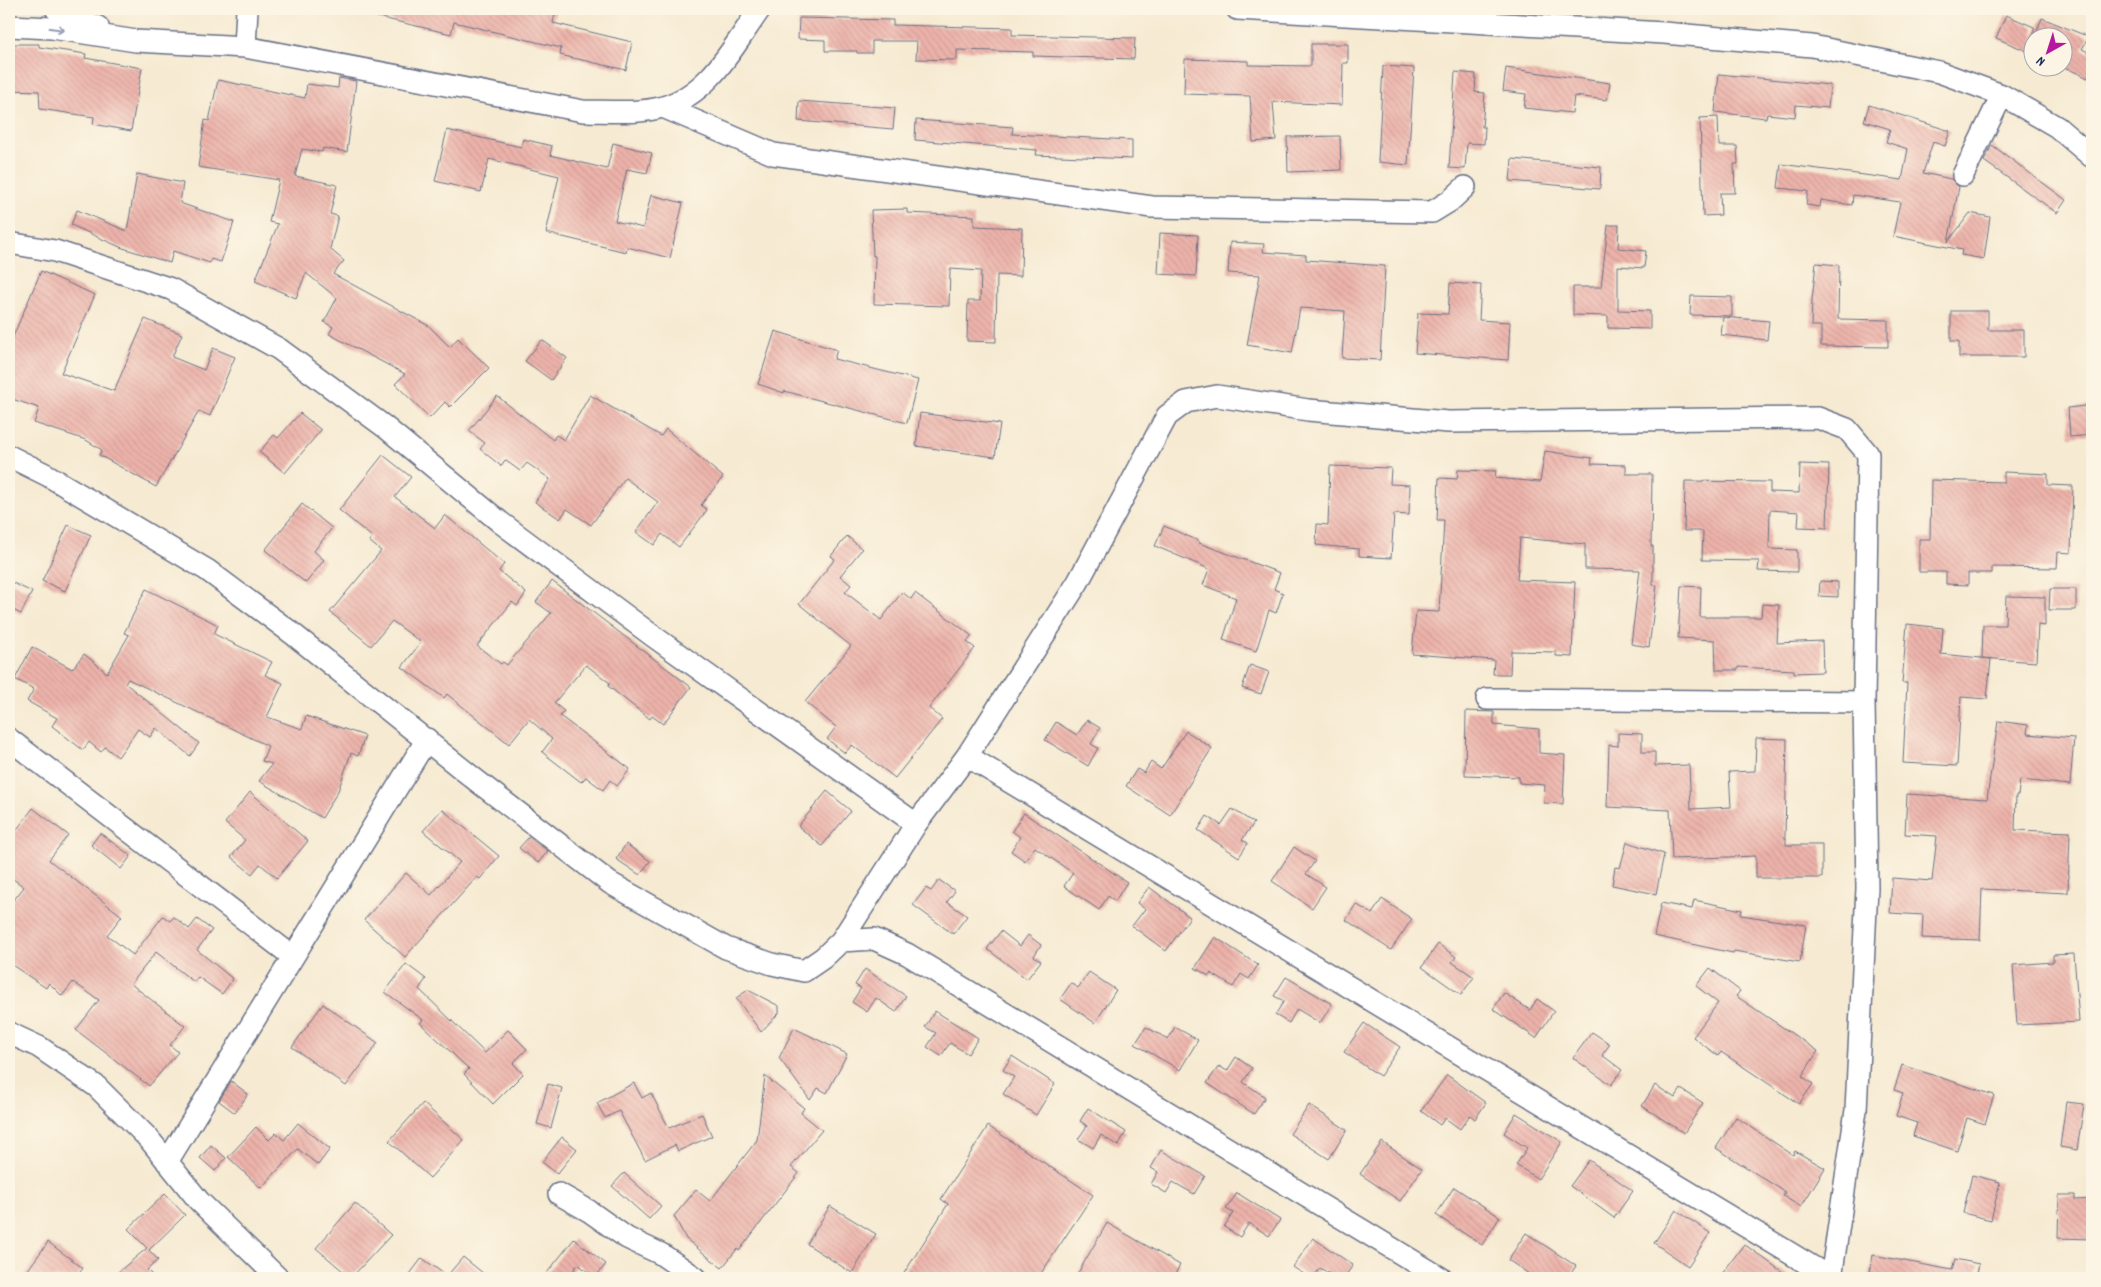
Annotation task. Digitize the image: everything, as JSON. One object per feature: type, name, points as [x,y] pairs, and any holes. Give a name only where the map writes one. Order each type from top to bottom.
[{"type":"street","points":[[56,9],[136,41]]},
{"type":"street","points":[[245,47],[247,9]]},
{"type":"street","points":[[9,26],[52,28],[136,41],[245,47],[583,111],[636,110],[663,107],[694,91],[720,66],[760,9]]},
{"type":"street","points":[[1237,9],[1329,11],[1664,33],[1812,46],[1939,72],[2002,95],[2057,126],[2092,157]]},
{"type":"street","points":[[1963,175],[2002,95]]},
{"type":"street","points":[[663,107],[773,154],[1152,207],[1432,212],[1450,201],[1465,187]]},
{"type":"street","points":[[9,243],[55,251],[171,289],[279,349],[385,427],[516,533],[653,636],[916,824]]},
{"type":"street","points":[[9,456],[47,475],[207,570],[293,634],[610,883],[726,948],[772,964],[804,971],[823,958],[841,941],[916,824],[967,756],[1078,582],[1166,416],[1186,402],[1217,396],[1308,410],[1448,422],[1818,418],[1847,429],[1868,454],[1864,702],[1866,888],[1856,1110],[1831,1278],[967,756]]},
{"type":"street","points":[[1487,699],[1864,702]]},
{"type":"street","points":[[9,739],[292,956]]},
{"type":"street","points":[[167,1162],[427,739]]},
{"type":"street","points":[[841,941],[874,939],[907,954],[1441,1278]]},
{"type":"street","points":[[9,1033],[38,1047],[96,1086],[149,1139],[198,1201],[278,1278]]},
{"type":"street","points":[[559,1194],[589,1211],[626,1238],[661,1254],[696,1278]]},
{"type":"building","points":[[369,9],[556,9],[553,23],[632,42],[626,70],[560,55],[561,48],[454,22],[451,34],[369,15]]},
{"type":"building","points":[[2006,15],[2034,27],[2024,28],[2024,50],[1996,38]]},
{"type":"building","points":[[799,18],[893,20],[893,25],[1012,28],[1012,35],[1135,38],[1134,59],[1033,56],[1033,52],[957,50],[957,60],[916,59],[917,41],[872,41],[872,53],[825,51],[825,40],[798,39]]},
{"type":"building","points":[[2042,18],[2067,28],[2038,28]]},
{"type":"building","points":[[2074,31],[2089,37],[2082,49],[2092,54],[2092,69],[2088,78],[2074,72]]},
{"type":"building","points":[[9,44],[39,44],[39,47],[86,54],[85,58],[142,68],[131,131],[93,124],[94,117],[40,109],[39,91],[9,90]]},
{"type":"building","points":[[1311,44],[1348,44],[1348,63],[1343,63],[1342,105],[1273,102],[1276,140],[1253,142],[1250,96],[1184,94],[1185,59],[1248,61],[1248,65],[1311,66]]},
{"type":"building","points":[[1383,66],[1414,68],[1408,165],[1378,162]]},
{"type":"building","points":[[1506,68],[1610,83],[1607,100],[1574,96],[1572,113],[1524,108],[1526,94],[1503,91]]},
{"type":"building","points":[[1455,72],[1476,74],[1475,92],[1485,93],[1482,127],[1485,127],[1484,144],[1467,143],[1465,169],[1449,168]]},
{"type":"building","points":[[1719,74],[1830,85],[1828,108],[1796,105],[1795,117],[1767,114],[1766,118],[1715,112]]},
{"type":"building","points":[[339,78],[356,81],[347,152],[323,148],[322,152],[302,149],[295,176],[337,185],[330,214],[338,216],[330,249],[344,261],[333,274],[429,326],[450,347],[458,338],[489,368],[450,407],[445,402],[430,418],[395,384],[405,374],[329,334],[333,327],[324,322],[337,298],[306,273],[296,298],[255,281],[278,224],[269,222],[279,180],[198,167],[205,120],[209,121],[218,80],[305,98],[307,84],[338,88]]},
{"type":"building","points":[[799,101],[895,108],[893,129],[798,121]]},
{"type":"building","points":[[1869,105],[1950,131],[1945,146],[1933,142],[1923,173],[1951,179],[1959,187],[1948,242],[1970,213],[1990,217],[1984,259],[1961,255],[1962,250],[1893,236],[1900,202],[1853,195],[1852,205],[1821,200],[1820,207],[1806,205],[1808,191],[1778,188],[1781,164],[1902,180],[1908,149],[1886,142],[1890,129],[1864,121]]},
{"type":"building","points":[[1718,117],[1719,146],[1737,146],[1738,164],[1734,164],[1735,193],[1720,193],[1721,215],[1703,216],[1700,118]]},
{"type":"building","points":[[916,120],[1013,127],[1012,134],[1132,140],[1132,159],[1036,155],[1037,150],[915,140]]},
{"type":"building","points":[[447,130],[521,147],[523,139],[552,146],[550,155],[607,169],[613,143],[652,153],[647,173],[627,169],[615,221],[643,228],[651,195],[683,203],[670,258],[627,247],[626,252],[546,233],[559,176],[489,159],[481,192],[435,181]]},
{"type":"building","points":[[1340,136],[1341,170],[1288,172],[1287,137]]},
{"type":"building","points":[[1992,145],[2066,200],[2057,213],[1984,161]]},
{"type":"building","points":[[1512,159],[1601,167],[1600,189],[1510,181]]},
{"type":"building","points":[[137,174],[183,183],[180,203],[234,222],[221,262],[211,259],[210,263],[173,251],[170,263],[120,247],[71,225],[77,210],[127,231]]},
{"type":"building","points":[[907,209],[907,213],[974,216],[974,226],[1022,228],[1021,276],[997,275],[996,342],[967,341],[968,301],[980,301],[981,271],[950,269],[949,306],[874,304],[875,256],[873,256],[871,210]]},
{"type":"building","points":[[1608,225],[1619,225],[1618,248],[1646,251],[1644,268],[1618,266],[1618,310],[1650,311],[1650,329],[1608,328],[1608,316],[1573,315],[1573,287],[1601,287]]},
{"type":"building","points":[[1160,233],[1198,235],[1196,276],[1158,274]]},
{"type":"building","points":[[1230,242],[1264,244],[1263,252],[1306,255],[1306,260],[1385,266],[1380,360],[1342,358],[1345,311],[1300,308],[1292,353],[1247,345],[1260,275],[1228,273]]},
{"type":"building","points":[[1816,263],[1839,265],[1838,319],[1888,320],[1888,347],[1821,346],[1821,326],[1811,326]]},
{"type":"building","points":[[41,271],[95,295],[61,373],[114,391],[145,319],[182,334],[172,357],[204,370],[213,348],[235,357],[210,416],[199,411],[156,487],[99,455],[102,450],[86,440],[34,423],[39,408],[9,398],[9,346]]},
{"type":"building","points":[[1450,283],[1481,285],[1479,320],[1510,322],[1508,360],[1415,353],[1418,313],[1448,314]]},
{"type":"building","points":[[1691,296],[1732,297],[1732,316],[1690,315]]},
{"type":"building","points":[[1951,311],[1988,311],[1988,330],[2024,330],[2024,357],[1959,357],[1959,341],[1951,341]]},
{"type":"building","points":[[1723,317],[1769,321],[1767,340],[1721,335]]},
{"type":"building","points":[[775,331],[837,350],[834,359],[918,380],[907,423],[784,391],[784,393],[758,384]]},
{"type":"building","points":[[542,340],[567,358],[551,380],[525,361]]},
{"type":"building","points":[[590,395],[661,436],[666,429],[723,477],[701,505],[707,510],[679,547],[662,534],[654,545],[636,532],[658,502],[625,478],[591,525],[567,509],[560,519],[535,502],[550,479],[527,463],[520,471],[505,460],[501,466],[480,449],[485,443],[469,431],[497,396],[553,440],[556,435],[564,440]]},
{"type":"building","points":[[2092,405],[2092,435],[2070,437],[2068,408]]},
{"type":"building","points":[[300,413],[321,430],[285,473],[259,452],[274,435],[278,438]]},
{"type":"building","points":[[920,413],[1000,424],[995,457],[916,446]]},
{"type":"building","points":[[1545,451],[1592,458],[1591,464],[1626,465],[1626,474],[1652,474],[1651,546],[1653,546],[1653,585],[1657,585],[1649,647],[1631,644],[1640,570],[1585,569],[1585,544],[1520,538],[1517,580],[1575,582],[1572,657],[1556,656],[1556,652],[1511,651],[1510,674],[1493,674],[1494,660],[1412,654],[1416,611],[1439,612],[1444,520],[1437,520],[1439,478],[1457,479],[1458,470],[1496,471],[1495,478],[1540,482]]},
{"type":"building","points":[[383,455],[411,477],[395,497],[435,528],[445,515],[504,564],[499,571],[526,593],[517,606],[512,602],[477,646],[501,664],[503,662],[507,665],[551,613],[536,602],[552,581],[691,687],[663,724],[652,716],[650,719],[608,686],[610,683],[586,665],[554,703],[564,711],[560,716],[630,769],[617,786],[610,780],[603,790],[586,777],[581,782],[542,752],[552,739],[529,719],[509,744],[447,694],[444,698],[402,667],[421,642],[392,621],[371,646],[330,612],[381,551],[369,541],[372,537],[339,510]]},
{"type":"building","points":[[1800,464],[1829,465],[1827,528],[1798,527],[1799,512],[1770,510],[1769,549],[1797,550],[1797,572],[1758,571],[1759,561],[1702,560],[1703,531],[1684,531],[1685,481],[1770,482],[1770,492],[1799,493]]},
{"type":"building","points":[[1330,466],[1391,468],[1390,484],[1410,485],[1409,515],[1394,514],[1391,558],[1359,556],[1359,549],[1316,545],[1317,524],[1328,525]]},
{"type":"building","points":[[2004,472],[2048,474],[2048,485],[2073,486],[2071,553],[2058,552],[2057,568],[1992,567],[1992,573],[1968,573],[1968,585],[1946,584],[1946,572],[1919,572],[1919,539],[1930,539],[1931,480],[2004,482]]},
{"type":"building","points":[[302,504],[332,528],[314,551],[324,560],[306,583],[265,550]]},
{"type":"building","points":[[68,525],[91,535],[65,591],[42,581]]},
{"type":"building","points":[[1164,526],[1199,541],[1199,543],[1280,573],[1274,589],[1283,593],[1276,613],[1269,610],[1256,651],[1223,640],[1236,598],[1203,585],[1209,569],[1155,546]]},
{"type":"building","points":[[847,536],[862,549],[840,576],[851,585],[845,592],[881,620],[902,592],[911,599],[915,593],[972,636],[967,642],[975,648],[929,708],[942,719],[895,778],[852,745],[845,753],[827,739],[836,727],[805,702],[851,646],[799,604],[835,559],[831,556]]},
{"type":"building","points":[[9,581],[32,592],[21,614],[9,608]]},
{"type":"building","points":[[1820,581],[1838,582],[1838,597],[1819,596]]},
{"type":"building","points":[[1681,586],[1701,587],[1700,617],[1761,617],[1762,604],[1779,605],[1777,643],[1822,641],[1823,672],[1794,673],[1794,670],[1738,667],[1738,670],[1716,670],[1715,640],[1678,638]]},
{"type":"building","points":[[146,589],[218,625],[214,634],[272,662],[265,675],[283,683],[267,717],[302,729],[306,716],[365,736],[358,756],[351,753],[338,791],[322,818],[259,781],[272,764],[262,761],[268,746],[128,679],[125,683],[199,743],[190,756],[156,728],[150,737],[138,729],[118,757],[105,747],[101,752],[89,742],[83,750],[52,726],[57,718],[27,701],[34,689],[15,679],[32,647],[72,669],[84,654],[107,673],[129,635],[124,633]]},
{"type":"building","points":[[2050,589],[2076,589],[2076,610],[2049,610]]},
{"type":"building","points":[[2006,596],[2045,597],[2045,626],[2038,625],[2036,662],[1982,658],[1983,625],[2005,625]]},
{"type":"building","points":[[1907,624],[1943,628],[1941,654],[1991,659],[1987,699],[1961,697],[1957,766],[1903,763],[1907,683],[1902,683]]},
{"type":"building","points":[[1250,665],[1269,672],[1261,694],[1242,688]]},
{"type":"building","points":[[1466,711],[1494,712],[1494,725],[1539,729],[1539,753],[1565,755],[1563,804],[1544,803],[1545,785],[1519,783],[1519,777],[1465,775]]},
{"type":"building","points":[[1087,720],[1100,728],[1091,744],[1098,748],[1088,766],[1045,740],[1056,722],[1077,735]]},
{"type":"building","points":[[1998,721],[2028,725],[2027,734],[2074,738],[2070,785],[2020,780],[2018,795],[2016,795],[2015,830],[2070,832],[2068,893],[1982,889],[1980,940],[1922,938],[1923,915],[1890,913],[1892,878],[1932,881],[1937,836],[1905,834],[1907,794],[1987,799]]},
{"type":"building","points":[[1186,731],[1212,748],[1170,815],[1126,786],[1137,769],[1144,773],[1151,762],[1161,769]]},
{"type":"building","points":[[1618,733],[1642,734],[1642,752],[1655,752],[1655,766],[1689,765],[1691,809],[1731,807],[1729,772],[1755,771],[1756,738],[1787,739],[1786,845],[1822,845],[1822,878],[1756,878],[1756,856],[1672,859],[1670,810],[1607,807],[1609,745],[1618,746]]},
{"type":"building","points":[[827,791],[851,811],[822,846],[798,826]]},
{"type":"building","points":[[250,792],[308,841],[277,878],[260,864],[252,874],[231,857],[245,840],[225,823]]},
{"type":"building","points":[[33,808],[68,835],[49,860],[122,916],[107,935],[133,955],[163,916],[170,921],[174,917],[189,929],[197,919],[212,930],[197,950],[233,979],[222,994],[198,977],[194,982],[156,952],[131,984],[185,1026],[170,1045],[178,1052],[149,1086],[76,1030],[99,1000],[73,982],[62,996],[49,983],[46,988],[9,963],[9,906],[24,887],[9,876],[9,840]]},
{"type":"building","points":[[442,809],[499,856],[480,879],[477,877],[405,957],[364,920],[406,873],[431,895],[460,862],[423,831]]},
{"type":"building","points":[[1232,809],[1254,823],[1242,840],[1248,843],[1239,857],[1198,830],[1207,816],[1221,825]]},
{"type":"building","points":[[1024,813],[1127,882],[1115,901],[1108,896],[1099,910],[1064,886],[1073,873],[1035,847],[1025,861],[1011,851],[1020,837],[1012,831]]},
{"type":"building","points":[[100,833],[131,856],[121,869],[91,845]]},
{"type":"building","points":[[529,837],[548,851],[538,863],[519,848]]},
{"type":"building","points":[[1627,842],[1664,854],[1656,894],[1612,885],[1615,867],[1620,868]]},
{"type":"building","points":[[626,844],[650,861],[640,875],[616,859]]},
{"type":"building","points":[[1294,847],[1315,861],[1306,874],[1326,887],[1312,908],[1272,881]]},
{"type":"building","points":[[939,880],[955,891],[947,902],[967,916],[953,934],[913,905],[926,888],[931,891]]},
{"type":"building","points":[[1149,887],[1190,917],[1166,951],[1132,926],[1145,909],[1137,903]]},
{"type":"building","points":[[1382,899],[1412,919],[1391,950],[1346,920],[1356,904],[1372,914]]},
{"type":"building","points":[[1694,900],[1742,910],[1741,915],[1806,925],[1800,962],[1734,951],[1733,953],[1654,936],[1661,903],[1692,909]]},
{"type":"building","points":[[1001,931],[1020,946],[1028,935],[1041,945],[1034,956],[1041,961],[1027,979],[987,949]]},
{"type":"building","points":[[1215,937],[1258,965],[1249,979],[1241,974],[1233,987],[1211,973],[1209,976],[1195,968]]},
{"type":"building","points":[[1438,944],[1456,957],[1452,962],[1474,977],[1461,995],[1422,967]]},
{"type":"building","points":[[2074,954],[2079,1022],[2017,1025],[2013,965],[2053,962],[2053,955]]},
{"type":"building","points":[[406,964],[426,979],[419,989],[485,1053],[508,1030],[527,1049],[513,1063],[523,1074],[493,1104],[464,1074],[469,1069],[420,1023],[423,1020],[385,992]]},
{"type":"building","points":[[1710,968],[1740,991],[1736,996],[1818,1051],[1802,1076],[1813,1084],[1799,1104],[1721,1052],[1718,1056],[1693,1037],[1718,1003],[1696,986]]},
{"type":"building","points":[[865,969],[906,996],[896,1012],[876,998],[867,1012],[852,1002],[861,988],[855,985]]},
{"type":"building","points":[[1089,972],[1116,990],[1095,1023],[1060,999],[1071,983],[1078,988]]},
{"type":"building","points":[[1286,977],[1332,1004],[1320,1023],[1297,1009],[1289,1023],[1275,1015],[1284,1001],[1274,996]]},
{"type":"building","points":[[748,990],[779,1006],[779,1013],[761,1032],[736,998]]},
{"type":"building","points":[[1504,993],[1530,1010],[1537,999],[1554,1011],[1536,1038],[1493,1009]]},
{"type":"building","points":[[323,1004],[378,1043],[346,1086],[292,1047]]},
{"type":"building","points":[[935,1011],[978,1038],[968,1054],[950,1043],[941,1056],[927,1047],[936,1033],[925,1027]]},
{"type":"building","points":[[1364,1023],[1400,1047],[1380,1076],[1344,1052]]},
{"type":"building","points":[[1146,1027],[1168,1039],[1175,1027],[1198,1040],[1180,1070],[1135,1044]]},
{"type":"building","points":[[794,1028],[847,1054],[827,1093],[818,1088],[810,1100],[779,1058]]},
{"type":"building","points":[[1592,1032],[1610,1044],[1602,1055],[1622,1070],[1611,1085],[1573,1058]]},
{"type":"building","points":[[1012,1056],[1055,1084],[1036,1115],[1003,1094],[1014,1077],[1003,1070]]},
{"type":"building","points":[[1236,1057],[1252,1068],[1243,1082],[1265,1097],[1254,1114],[1207,1083],[1219,1066],[1227,1071]]},
{"type":"building","points":[[1902,1065],[1994,1095],[1985,1124],[1967,1118],[1957,1151],[1913,1136],[1917,1123],[1896,1116],[1903,1093],[1894,1090]]},
{"type":"building","points":[[1447,1075],[1486,1103],[1475,1119],[1470,1115],[1460,1129],[1445,1118],[1440,1125],[1421,1111]]},
{"type":"building","points":[[765,1076],[804,1108],[801,1113],[822,1130],[791,1167],[799,1173],[739,1251],[737,1249],[722,1268],[686,1239],[674,1216],[696,1190],[710,1201],[757,1140]]},
{"type":"building","points":[[231,1081],[248,1094],[235,1113],[219,1101]]},
{"type":"building","points":[[634,1083],[642,1098],[651,1093],[669,1128],[702,1114],[712,1136],[678,1151],[675,1145],[645,1160],[619,1111],[605,1118],[597,1103]]},
{"type":"building","points":[[548,1084],[562,1088],[551,1128],[537,1124]]},
{"type":"building","points":[[1655,1085],[1675,1098],[1681,1089],[1703,1103],[1684,1133],[1642,1106]]},
{"type":"building","points":[[2066,1102],[2084,1104],[2077,1150],[2060,1147]]},
{"type":"building","points":[[423,1103],[464,1140],[430,1178],[389,1141]]},
{"type":"building","points":[[1309,1105],[1347,1130],[1329,1159],[1290,1134]]},
{"type":"building","points":[[1088,1108],[1126,1132],[1118,1146],[1101,1135],[1093,1148],[1078,1139],[1087,1126],[1080,1121]]},
{"type":"building","points":[[1516,1113],[1562,1142],[1538,1179],[1516,1165],[1527,1148],[1504,1133]]},
{"type":"building","points":[[1736,1117],[1793,1155],[1795,1151],[1825,1168],[1801,1207],[1783,1196],[1785,1192],[1716,1148]]},
{"type":"building","points":[[298,1123],[330,1149],[318,1165],[298,1149],[261,1188],[228,1157],[256,1127],[269,1140],[276,1133],[284,1140]]},
{"type":"building","points":[[988,1126],[1093,1195],[1038,1278],[901,1278],[948,1204],[941,1199]]},
{"type":"building","points":[[562,1137],[577,1149],[557,1174],[542,1162]]},
{"type":"building","points":[[1382,1142],[1422,1169],[1400,1201],[1360,1174]]},
{"type":"building","points":[[211,1145],[226,1158],[215,1171],[200,1158]]},
{"type":"building","points":[[1161,1150],[1205,1176],[1194,1194],[1173,1182],[1166,1193],[1151,1184],[1158,1172],[1151,1168]]},
{"type":"building","points":[[1589,1160],[1633,1191],[1614,1218],[1570,1186]]},
{"type":"building","points":[[624,1173],[661,1206],[649,1219],[612,1186]]},
{"type":"building","points":[[1972,1175],[2000,1182],[1991,1220],[1963,1213]]},
{"type":"building","points":[[1454,1187],[1500,1217],[1482,1245],[1436,1215]]},
{"type":"building","points":[[1237,1193],[1280,1220],[1269,1236],[1249,1223],[1240,1237],[1224,1227],[1233,1213],[1226,1209]]},
{"type":"building","points":[[165,1194],[185,1215],[149,1250],[158,1260],[147,1270],[155,1278],[111,1278],[147,1248],[128,1229]]},
{"type":"building","points":[[2059,1195],[2075,1195],[2075,1200],[2092,1199],[2092,1239],[2058,1238]]},
{"type":"building","points":[[355,1203],[391,1235],[351,1278],[316,1248]]},
{"type":"building","points":[[830,1206],[876,1234],[852,1273],[807,1244]]},
{"type":"building","points":[[1676,1210],[1710,1233],[1688,1266],[1654,1243]]},
{"type":"building","points":[[1107,1223],[1180,1265],[1173,1278],[1075,1278]]},
{"type":"building","points":[[1526,1233],[1576,1266],[1568,1278],[1535,1278],[1508,1260]]},
{"type":"building","points":[[1313,1238],[1353,1265],[1344,1278],[1337,1278],[1320,1268],[1313,1278],[1310,1278],[1293,1267]]},
{"type":"building","points":[[574,1239],[606,1264],[595,1278],[578,1264],[568,1278],[543,1278]]},
{"type":"building","points":[[48,1242],[83,1268],[76,1278],[22,1278]]},
{"type":"building","points":[[1744,1244],[1791,1278],[1719,1278]]},
{"type":"building","points":[[1873,1255],[1952,1270],[1955,1259],[1979,1264],[1976,1278],[1869,1278]]},
{"type":"building","points":[[463,1257],[489,1278],[407,1278],[422,1258],[447,1276]]}]
